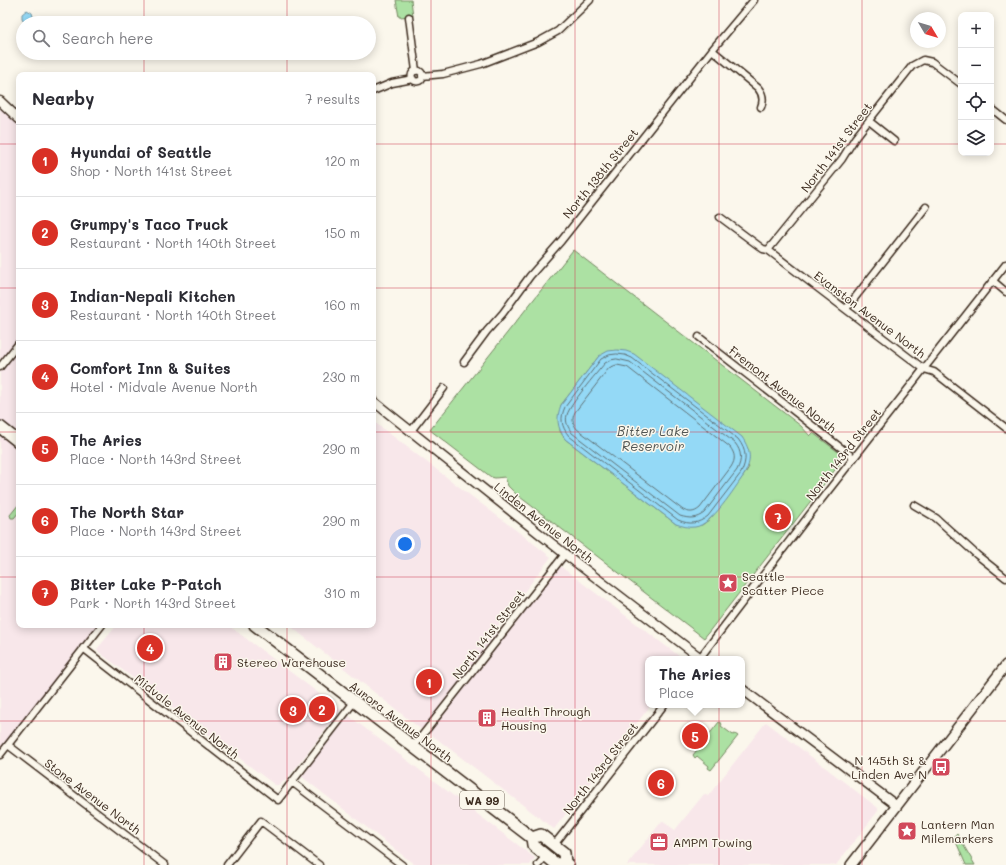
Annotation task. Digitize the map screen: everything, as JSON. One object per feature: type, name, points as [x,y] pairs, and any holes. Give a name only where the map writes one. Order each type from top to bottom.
[{"type":"highway","points":[[0,427],[16,440]]},
{"type":"highway","name":"Aurora Avenue North","points":[[259,628],[532,838],[533,845],[556,864],[567,864],[564,853],[542,835],[532,838]]},
{"type":"main road","points":[[851,865],[1006,665]]},
{"type":"street","points":[[376,90],[392,83],[412,79],[418,81],[422,76],[443,74],[482,64],[538,42],[558,31],[590,0]]},
{"type":"street","name":"North 138th Street","points":[[464,362],[521,287],[557,245],[712,50],[754,0]]},
{"type":"street","points":[[409,17],[416,71]]},
{"type":"street","points":[[712,50],[758,88],[763,99],[762,107]]},
{"type":"street","name":"North 141st Street","points":[[768,250],[842,159],[855,138],[912,66],[923,60],[932,62],[958,82]]},
{"type":"street","points":[[416,71],[420,71],[422,76]]},
{"type":"street","points":[[412,79],[412,74],[416,71]]},
{"type":"street","points":[[0,101],[16,116]]},
{"type":"street","points":[[994,110],[1006,120]]},
{"type":"street","points":[[869,121],[894,141]]},
{"type":"street","points":[[846,309],[926,207]]},
{"type":"street","name":"Evanston Avenue North","points":[[720,217],[763,249],[768,250],[924,369],[934,372],[1006,428]]},
{"type":"street","name":"North 143rd Street","points":[[702,656],[854,458],[1006,264]]},
{"type":"street","points":[[993,281],[1006,292]]},
{"type":"street","name":"Fremont Avenue North","points":[[699,337],[854,458]]},
{"type":"street","points":[[0,367],[16,347]]},
{"type":"street","points":[[411,431],[444,388]]},
{"type":"street","name":"Linden Avenue North","points":[[376,403],[696,656]]},
{"type":"street","points":[[914,505],[940,522],[977,555],[1006,578]]},
{"type":"street","name":"North 141st Street","points":[[413,747],[565,554]]},
{"type":"street","points":[[0,755],[100,628]]},
{"type":"street","name":"Midvale Avenue North","points":[[83,648],[278,800],[292,782]]},
{"type":"street","points":[[745,691],[897,806]]},
{"type":"street","points":[[354,702],[292,782],[402,865]]},
{"type":"street","name":"North 143rd Street","points":[[554,845],[662,708]]},
{"type":"street","name":"Stone Avenue North","points":[[8,745],[165,865]]},
{"type":"street","points":[[228,865],[261,821],[319,865]]},
{"type":"street","points":[[538,865],[546,856]]},
{"type":"shaded area","points":[[0,101],[16,116],[16,628],[98,628],[0,755]]},
{"type":"shaded area","points":[[376,423],[551,557],[495,630],[498,633],[422,730],[293,628],[376,628]]},
{"type":"shaded area","points":[[560,566],[679,656],[645,656],[645,708],[649,708],[554,829],[428,732]]},
{"type":"shaded area","points":[[114,628],[232,628],[341,710],[286,780],[278,785],[275,785],[100,653],[97,649]]},
{"type":"shaded area","points":[[349,716],[535,858],[530,865],[415,865],[301,776]]},
{"type":"shaded area","points":[[766,722],[878,808],[878,811],[836,865],[627,865],[662,821],[675,830],[704,794],[708,796]]},
{"type":"green space","points":[[396,0],[411,0],[413,16],[399,17]]},
{"type":"green space","points":[[573,250],[801,426],[810,436],[813,433],[845,457],[704,638],[516,494],[508,486],[505,477],[491,477],[430,430]],"holes":[[[599,356],[749,467],[710,519],[702,525],[676,524],[565,439],[560,431],[561,405]]]},
{"type":"green space","points":[[16,508],[16,516],[14,518],[11,518],[10,515]]},
{"type":"green space","points":[[719,722],[722,724],[721,726],[733,735],[735,734],[738,736],[711,770],[708,768],[709,766],[697,756],[695,758],[693,755]]},
{"type":"green space","points":[[957,834],[975,865],[966,865],[954,837]]},
{"type":"water","points":[[27,10],[32,13],[33,16],[22,16],[22,14]]},
{"type":"water","name":"Bitter Lake Reservoir","points":[[617,350],[634,354],[742,437],[745,442],[749,451],[749,460],[744,475],[722,506],[702,525],[690,527],[676,524],[565,439],[560,430],[558,414],[561,405],[599,356],[608,351]]},
{"type":"place","name":"Bitter Lake P-Patch","points":[[778,517]]},
{"type":"place","name":"Seattle Scatter Piece","points":[[728,583]]},
{"type":"place","name":"Comfort Inn & Suites","points":[[150,648]]},
{"type":"place","name":"Stereo Warehouse","points":[[223,662]]},
{"type":"place","name":"Hyundai of Seattle","points":[[429,682]]},
{"type":"place","name":"Grumpy's Taco Truck","points":[[322,709]]},
{"type":"place","name":"Indian-Nepali Kitchen","points":[[293,710]]},
{"type":"place","name":"Health Through Housing","points":[[487,718]]},
{"type":"place","name":"The Aries","points":[[695,736]]},
{"type":"place","name":"N 145th St & Linden Ave N","points":[[941,767]]},
{"type":"place","name":"The North Star","points":[[661,783]]},
{"type":"place","name":"Lantern Man Milemarkers","points":[[907,831]]},
{"type":"place","name":"AMPM Towing","points":[[659,842]]}]
